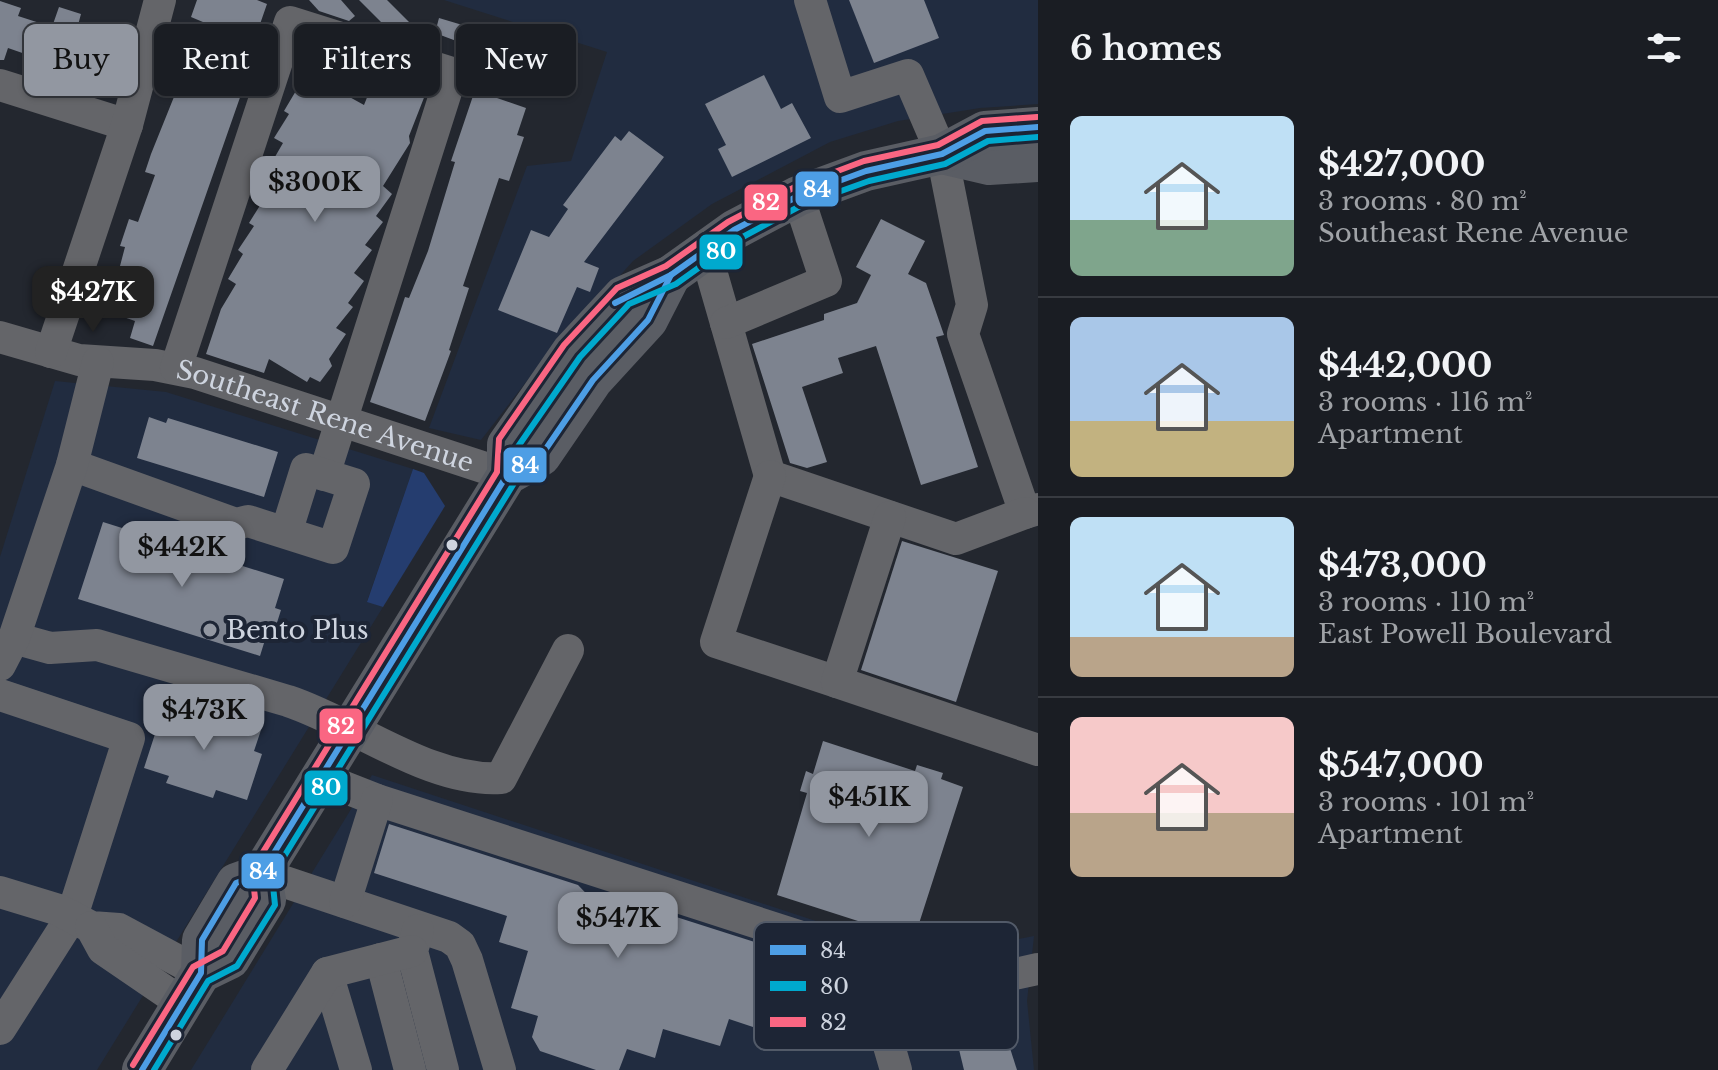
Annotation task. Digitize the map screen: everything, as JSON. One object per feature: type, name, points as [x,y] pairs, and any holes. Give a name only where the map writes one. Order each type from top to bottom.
[{"type":"main road","points":[[142,1070],[192,988],[230,959],[238,946],[266,900],[261,874],[507,475],[541,456],[593,380],[648,320],[671,275],[734,230],[798,196],[866,171],[942,154],[985,131],[1038,127]]},
{"type":"main road","points":[[942,154],[989,165],[1038,162]]},
{"type":"street","points":[[51,352],[127,125],[160,0]]},
{"type":"street","points":[[770,476],[956,539],[1032,511],[963,334],[972,305],[942,154],[908,75],[840,97],[810,0]]},
{"type":"street","points":[[176,368],[290,22],[452,73],[324,475]]},
{"type":"street","points":[[0,85],[127,125]]},
{"type":"street","points":[[726,323],[826,281],[798,196]]},
{"type":"street","points":[[705,250],[770,476],[716,642],[1038,750]]},
{"type":"street","name":"Southeast Rene Avenue","points":[[0,337],[98,362],[176,368],[507,475]]},
{"type":"street","points":[[98,362],[72,465],[7,651],[97,645],[309,708],[384,746],[476,780],[501,778],[568,650]]},
{"type":"street","points":[[72,465],[236,524],[248,521],[333,548],[354,484],[306,469],[286,533]]},
{"type":"street","points":[[837,682],[890,517]]},
{"type":"street","points":[[0,695],[129,738],[82,922],[0,1029]]},
{"type":"street","points":[[321,778],[377,800],[755,922]]},
{"type":"street","points":[[345,902],[377,800]]},
{"type":"street","points":[[261,874],[345,902],[404,946],[443,1070]]},
{"type":"street","points":[[0,892],[82,922],[119,929],[192,988]]},
{"type":"street","points":[[279,1062],[327,973],[404,946],[449,937],[460,945],[467,960],[500,1070]]},
{"type":"street","points":[[404,946],[410,1070]]},
{"type":"street","points":[[1018,973],[1038,969]]},
{"type":"street","points":[[327,973],[356,1070]]},
{"type":"street","points":[[890,1050],[896,1070]]},
{"type":"shaded area","points":[[444,0],[1038,0],[1038,104],[980,108],[898,121],[830,142],[712,204],[633,261],[533,373],[481,440],[429,428],[527,166],[571,161],[607,52],[576,42],[576,24],[519,24]]},
{"type":"shaded area","points":[[55,381],[166,392],[413,469],[367,601],[383,607],[97,1070],[0,1070],[0,557]]},
{"type":"shaded area","points":[[413,469],[424,473],[445,506],[383,607],[367,602]]},
{"type":"shaded area","points":[[372,775],[819,922],[754,922],[754,1050],[1018,1050],[1018,939],[1034,936],[1027,1001],[1034,1070],[191,1070]]},
{"type":"building","points":[[197,0],[257,0],[267,4],[260,24],[208,24],[191,17]]},
{"type":"building","points":[[309,0],[341,0],[355,16],[349,21],[319,11]]},
{"type":"building","points":[[359,0],[387,0],[411,24],[383,24]]},
{"type":"building","points":[[849,0],[924,0],[939,38],[874,63]]},
{"type":"building","points":[[0,1],[21,8],[18,16],[43,24],[24,24],[24,54],[8,48],[4,60],[0,60]]},
{"type":"building","points":[[59,7],[81,14],[78,24],[53,24]]},
{"type":"building","points":[[439,18],[459,24],[456,24],[456,41],[440,35],[440,24],[437,24]]},
{"type":"building","points":[[764,75],[781,109],[792,103],[811,138],[732,177],[718,149],[726,145],[705,104]]},
{"type":"building","points":[[294,94],[348,96],[364,105],[368,96],[425,96],[409,136],[410,143],[383,186],[392,194],[376,216],[383,222],[365,245],[372,250],[354,273],[364,281],[348,303],[353,307],[336,328],[346,334],[329,359],[332,366],[320,382],[310,377],[307,382],[269,359],[264,373],[206,354],[221,309],[236,284],[228,279],[243,254],[238,250],[254,226],[249,223],[264,199],[254,193],[283,143],[274,138],[289,114],[284,111]]},
{"type":"building","points":[[174,96],[241,96],[153,346],[130,338],[135,321],[115,314],[130,269],[120,266],[125,247],[120,246],[129,219],[138,222],[155,175],[145,172]]},
{"type":"building","points":[[473,96],[498,96],[526,108],[517,135],[524,137],[509,181],[499,178],[463,286],[469,288],[451,351],[425,421],[370,402],[405,297],[409,298],[428,251],[455,162],[451,161]]},
{"type":"building","points":[[629,131],[664,157],[584,262],[599,268],[590,292],[577,287],[557,333],[498,310],[531,230],[549,237],[568,209],[563,205],[615,136],[621,141]]},
{"type":"building","points":[[881,219],[925,241],[908,274],[926,283],[944,335],[936,337],[978,467],[921,485],[876,346],[838,358],[843,373],[802,387],[827,462],[807,468],[790,463],[752,344],[824,320],[824,314],[857,303],[871,275],[856,267]]},
{"type":"building","points":[[149,417],[166,423],[168,418],[278,452],[264,497],[137,458]]},
{"type":"building","points":[[103,522],[284,579],[275,608],[281,610],[275,629],[269,627],[260,656],[78,599]]},
{"type":"building","points":[[902,541],[998,571],[956,702],[861,670]]},
{"type":"building","points":[[166,700],[261,730],[254,751],[262,754],[247,800],[216,790],[213,798],[166,783],[169,776],[144,768]]},
{"type":"building","points":[[823,741],[915,771],[917,765],[943,773],[941,779],[963,787],[919,922],[861,922],[777,895],[807,793],[800,791],[806,771],[813,774]]},
{"type":"building","points":[[389,824],[578,885],[602,910],[614,899],[635,920],[643,912],[659,927],[670,915],[754,942],[754,1027],[729,1019],[720,1046],[663,1029],[655,1058],[627,1049],[619,1070],[596,1070],[540,1051],[532,1037],[538,1016],[511,1008],[528,951],[499,942],[507,916],[374,873]]},
{"type":"building","points":[[959,1050],[1011,1050],[1017,1070],[964,1070]]},
{"type":"transit line","name":"82","points":[[133,1065],[193,967],[223,951],[255,898],[252,870],[497,472],[499,439],[564,345],[617,288],[666,266],[728,222],[795,187],[864,161],[938,145],[982,121],[1037,117]]},
{"type":"transit line","name":"84","points":[[615,303],[671,275],[734,230],[798,196],[866,171],[942,154],[985,131],[1038,127]]},
{"type":"transit line","name":"80","points":[[154,1070],[208,981],[237,966],[275,905],[272,876],[516,480],[517,448],[580,357],[629,304],[676,284],[739,239],[802,205],[869,181],[945,164],[988,141],[1038,137]]},
{"type":"transit line","name":"84","points":[[142,1070],[201,973],[202,940],[236,883],[261,874],[507,475],[541,456],[593,380],[648,320],[671,275]]},
{"type":"place","name":"Bento Plus","points":[[210,630]]}]
